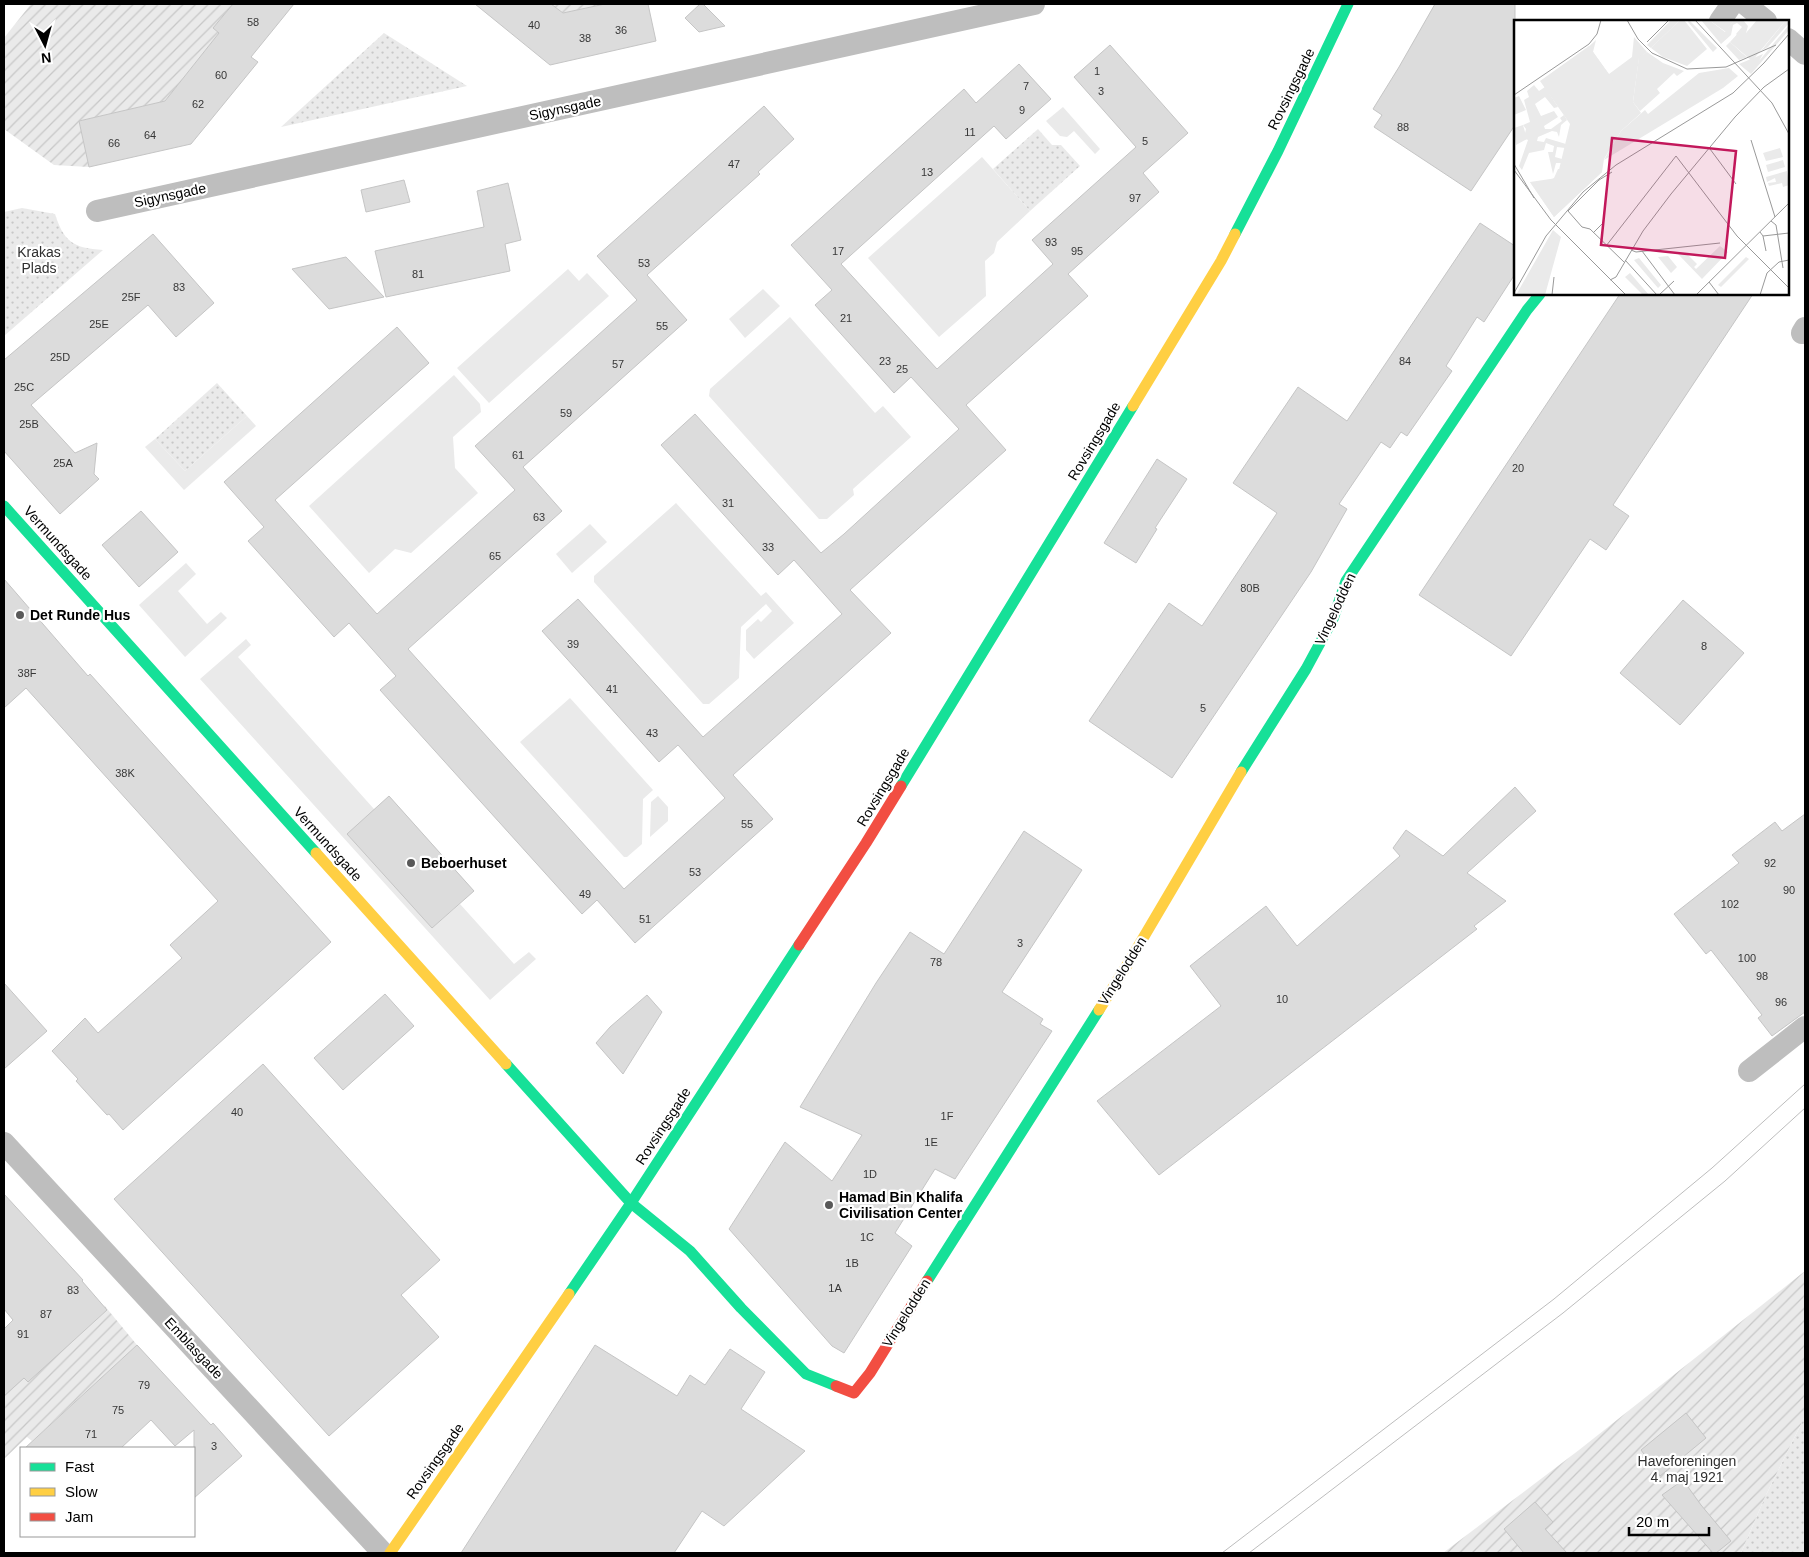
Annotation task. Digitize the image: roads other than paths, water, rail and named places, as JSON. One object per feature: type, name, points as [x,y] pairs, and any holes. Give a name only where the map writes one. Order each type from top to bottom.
[{"type":"street","name":"Sigynsgade","points":[[97,211],[1034,4]]},
{"type":"street","name":"Rovsingsgade","points":[[390,1553],[631,1203],[866,844],[1221,260],[1278,151],[1348,4]]},
{"type":"street","points":[[1721,20],[1732,4]]},
{"type":"street","points":[[1745,4],[1765,20]]},
{"type":"street","points":[[1789,40],[1805,54]]},
{"type":"street","name":"Vingelodden","points":[[631,1203],[690,1251],[741,1308],[806,1374],[854,1393],[870,1373],[989,1181],[1129,962],[1257,745],[1306,669],[1333,619],[1346,581],[1527,310],[1539,295]]},
{"type":"street","name":"Vermundsgade","points":[[4,506],[631,1203]]},
{"type":"street","points":[[1749,1071],[1805,1027]]},
{"type":"street","name":"Emblasgade","points":[[4,1143],[383,1553]]},
{"type":"tram line","points":[[1222,1553],[1554,1299],[1712,1168],[1805,1084]]},
{"type":"tram line","points":[[1249,1553],[1563,1313],[1725,1181],[1805,1108]]},
{"type":"place","name":"Det Runde Hus","points":[[20,615]]},
{"type":"place","name":"Beboerhuset","points":[[411,863]]},
{"type":"place","name":"Hamad Bin Khalifa Civilisation Center","points":[[829,1205]]},
{"type":"park label","name":"Krakas Plads","points":[[39,260]]},
{"type":"park label","name":"Haveforeningen 4. maj 1921","points":[[1687,1469]]}]
